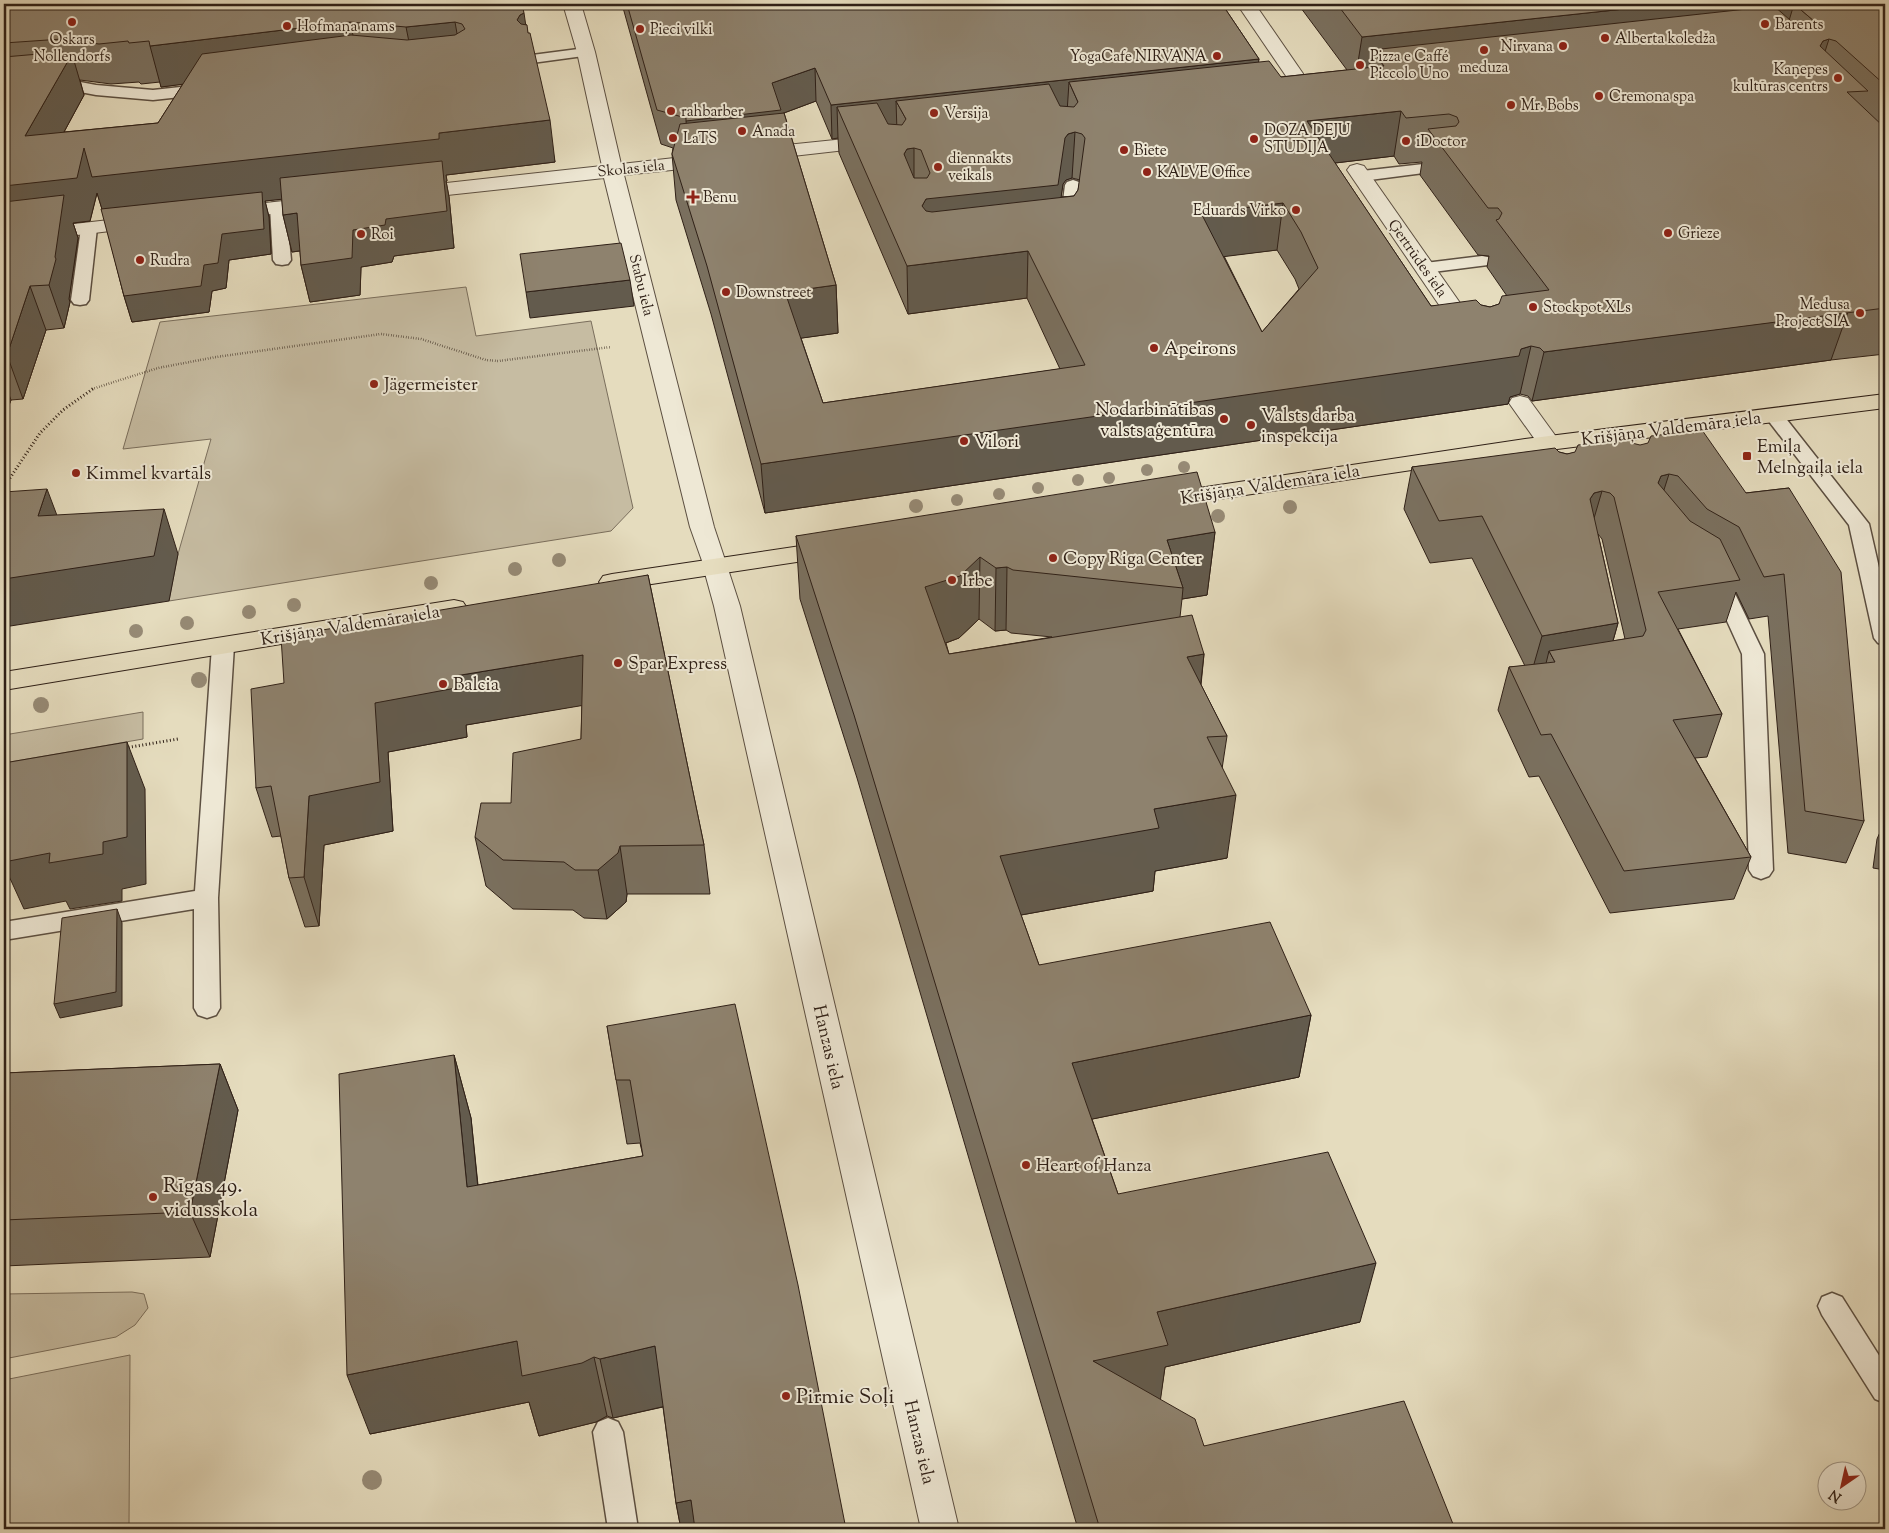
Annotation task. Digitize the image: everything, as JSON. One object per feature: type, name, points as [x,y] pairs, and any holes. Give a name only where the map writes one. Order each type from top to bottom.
[{"type":"main road","name":"Krišjāņa Valdemāra iela","points":[[1145,503],[1525,446],[1885,401]]},
{"type":"main road","points":[[585,586],[854,546]]},
{"type":"main road","name":"Krišjāņa Valdemāra iela","points":[[4,681],[477,604]]},
{"type":"street","name":"Stabu iela","points":[[572,4],[586,52],[702,527],[714,566]]},
{"type":"street","points":[[1246,4],[1308,94]]},
{"type":"street","points":[[1288,96],[1328,92]]},
{"type":"street","name":"Skolas iela","points":[[394,195],[734,157],[889,142]]},
{"type":"street","name":"Ģertrūdes iela","points":[[1359,173],[1479,346]]},
{"type":"street","points":[[212,215],[336,201]]},
{"type":"street","points":[[4,238],[165,220]]},
{"type":"street","points":[[1520,403],[1549,443]]},
{"type":"street","name":"Hanzas iela","points":[[714,566],[727,606],[940,1529]]},
{"type":"lane","points":[[532,59],[586,52]]},
{"type":"lane","points":[[4,92],[75,86],[96,90],[154,95],[220,88]]},
{"type":"lane","points":[[1359,173],[1441,168]]},
{"type":"lane","points":[[1058,238],[1066,237],[1074,184]]},
{"type":"lane","points":[[278,208],[282,260]]},
{"type":"lane","points":[[80,300],[89,228]]},
{"type":"lane","points":[[1426,268],[1482,261]]},
{"type":"lane","points":[[1773,415],[1859,524],[1885,638]]},
{"type":"lane","points":[[1598,437],[1612,457]]},
{"type":"lane","points":[[1525,446],[1539,465]]},
{"type":"lane","points":[[1700,566],[1716,575],[1754,654],[1760,870]]},
{"type":"lane","points":[[207,1008],[206,898],[223,646]]},
{"type":"lane","points":[[4,931],[206,898]]},
{"type":"lane","points":[[1832,1306],[1885,1390]]},
{"type":"lane","points":[[608,1432],[623,1529]]},
{"type":"path","points":[[4,487],[40,433],[63,410],[94,388],[158,368],[216,357],[381,334],[401,334],[418,337],[486,360],[498,361],[611,347]]},
{"type":"path","points":[[120,749],[218,732]]},
{"type":"shaded area","points":[[466,287],[476,336],[591,321],[633,508],[611,531],[169,601],[178,554],[211,439],[123,449],[160,322]]},
{"type":"shaded area","points":[[143,712],[143,739],[4,763],[4,735]]},
{"type":"shaded area","points":[[132,1292],[144,1294],[148,1308],[135,1325],[116,1337],[4,1359],[4,1294]]},
{"type":"shaded area","points":[[130,1355],[129,1529],[4,1529],[4,1380]]},
{"type":"building","points":[[4,4],[522,4],[524,13],[517,20],[521,24],[527,25],[528,33],[530,33],[550,120],[439,133],[439,139],[92,177],[84,148],[77,178],[4,186],[4,57],[62,52],[72,54],[25,136],[158,123],[202,54],[351,35],[407,40],[455,35],[465,29],[462,24],[455,22],[406,27],[350,22],[150,46],[149,41],[99,44],[62,39],[4,43]]},
{"type":"building","points":[[627,4],[1222,4],[1259,59],[831,105],[815,68],[772,83],[781,110],[686,121],[686,118],[657,110]]},
{"type":"building","points":[[1337,4],[1671,4],[1362,37]]},
{"type":"building","points":[[1794,4],[1885,4],[1885,85],[1836,41],[1829,39],[1823,41],[1820,46],[1868,91],[1847,92],[1885,128],[1885,308],[1544,352],[1540,348],[1531,346],[1521,349],[1519,356],[761,464],[707,266],[672,154],[680,124],[784,113],[836,285],[785,292],[823,403],[1085,365],[1028,251],[907,266],[837,107],[877,103],[888,124],[902,125],[906,119],[896,101],[1049,84],[1060,106],[1074,107],[1078,102],[1069,82],[1269,61],[1281,77],[1384,66],[1372,50],[1774,6],[1798,27],[1809,27],[1814,24],[1814,21]],"holes":[[[1401,111],[1406,118],[1449,114],[1457,117],[1459,122],[1456,126],[1428,129],[1488,208],[1498,208],[1502,213],[1499,219],[1496,220],[1549,290],[1502,296],[1499,304],[1490,307],[1481,305],[1476,300],[1431,306],[1307,121]],[[1075,132],[1082,134],[1085,138],[1078,190],[1074,196],[932,212],[926,211],[922,206],[926,199],[1058,185],[1065,138],[1068,134]],[[907,149],[921,150],[930,173],[927,178],[914,178],[904,154]],[[1283,203],[1301,232],[1318,268],[1262,332],[1201,213]]]},
{"type":"building","points":[[442,161],[447,211],[386,219],[385,225],[353,230],[352,258],[301,265],[297,213],[283,215],[280,178]]},
{"type":"building","points":[[262,192],[264,229],[222,234],[218,263],[204,265],[201,286],[124,296],[101,209]]},
{"type":"building","points":[[64,195],[56,259],[49,285],[30,286],[7,355],[4,355],[4,202]]},
{"type":"building","points":[[621,243],[630,280],[526,292],[520,254]]},
{"type":"building","points":[[1702,430],[1746,493],[1789,488],[1841,572],[1864,821],[1805,811],[1784,574],[1764,577],[1739,527],[1707,509],[1678,476],[1669,474],[1661,476],[1658,483],[1690,521],[1720,539],[1740,580],[1658,592],[1722,714],[1673,720],[1751,857],[1624,871],[1551,734],[1541,735],[1509,667],[1555,662],[1549,651],[1643,636],[1646,630],[1614,497],[1610,493],[1602,491],[1594,493],[1590,499],[1618,623],[1542,636],[1482,516],[1439,521],[1412,467],[1555,448],[1559,452],[1567,454],[1575,452],[1578,445],[1628,439],[1632,443],[1640,445],[1648,443],[1651,436]]},
{"type":"building","points":[[1197,472],[1215,532],[1167,540],[1183,588],[1013,570],[1007,567],[996,568],[980,557],[960,576],[925,587],[949,654],[1192,615],[1204,654],[1187,657],[1227,736],[1207,737],[1236,795],[1154,809],[1159,828],[1000,856],[1039,965],[1270,922],[1311,1015],[1072,1063],[1118,1194],[1328,1152],[1376,1263],[1157,1312],[1168,1345],[1093,1361],[1195,1419],[1204,1446],[1404,1401],[1455,1529],[1100,1529],[854,715],[796,536]]},
{"type":"building","points":[[47,489],[38,516],[164,509],[154,556],[4,579],[4,492]]},
{"type":"building","points":[[648,575],[704,845],[620,846],[618,853],[598,870],[575,870],[564,862],[503,860],[475,837],[481,803],[511,803],[513,753],[581,739],[583,655],[455,676],[456,688],[375,703],[380,782],[309,796],[304,877],[289,878],[271,786],[256,788],[251,689],[284,683],[281,637]]},
{"type":"building","points":[[127,742],[127,837],[103,842],[103,854],[49,863],[50,853],[4,862],[4,763]]},
{"type":"building","points":[[117,909],[116,992],[54,1004],[62,918]]},
{"type":"building","points":[[735,1004],[798,1285],[846,1529],[695,1529],[691,1500],[676,1503],[655,1346],[600,1359],[594,1357],[582,1363],[522,1376],[517,1341],[347,1375],[339,1074],[454,1055],[467,1187],[643,1156],[630,1080],[616,1080],[607,1026]]},
{"type":"building","points":[[220,1064],[190,1212],[4,1220],[4,1073]]},
{"type":"place","name":"Oskars Nollendorfs","points":[[72,22]]},
{"type":"place","name":"Barents","points":[[1765,24]]},
{"type":"place","name":"Hofmaņa nams","points":[[287,26]]},
{"type":"place","name":"Pieci vilki","points":[[640,29]]},
{"type":"place","name":"Alberta koledža","points":[[1605,38]]},
{"type":"place","name":"Nirvana","points":[[1563,46]]},
{"type":"place","name":"meduza","points":[[1484,50]]},
{"type":"place","name":"YogaCafe NIRVANA","points":[[1217,56]]},
{"type":"place","name":"Pizza e Caffé Piccolo Uno","points":[[1360,65]]},
{"type":"place","name":"Kaņepes kultūras centrs","points":[[1838,78]]},
{"type":"place","name":"Cremona spa","points":[[1599,96]]},
{"type":"place","name":"Mr. Bobs","points":[[1511,105]]},
{"type":"place","name":"rahbarber","points":[[671,111]]},
{"type":"place","name":"Versija","points":[[934,113]]},
{"type":"place","name":"Anada","points":[[742,131]]},
{"type":"place","name":"LaTS","points":[[673,138]]},
{"type":"place","name":"DOZA DEJU STUDIJA","points":[[1254,139]]},
{"type":"place","name":"iDoctor","points":[[1406,141]]},
{"type":"place","name":"Biete","points":[[1124,150]]},
{"type":"place","name":"diennakts veikals","points":[[938,167]]},
{"type":"place","name":"KALVE Office","points":[[1147,172]]},
{"type":"place","name":"Benu","points":[[693,197]]},
{"type":"place","name":"Eduards Virko","points":[[1296,210]]},
{"type":"place","name":"Grieze","points":[[1668,233]]},
{"type":"place","name":"Roi","points":[[361,234]]},
{"type":"place","name":"Rudra","points":[[140,260]]},
{"type":"place","name":"Downstreet","points":[[726,292]]},
{"type":"place","name":"Stockpot XLs","points":[[1533,307]]},
{"type":"place","name":"Medusa Project SIA","points":[[1860,313]]},
{"type":"place","name":"Apeirons","points":[[1154,348]]},
{"type":"place","name":"Jägermeister","points":[[374,384]]},
{"type":"place","name":"Nodarbinātības valsts aģentūra","points":[[1224,419]]},
{"type":"place","name":"Valsts darba inspekcija","points":[[1251,425]]},
{"type":"place","name":"Vilori","points":[[964,441]]},
{"type":"place","name":"Emiļa Melngaiļa iela","points":[[1747,456]]},
{"type":"place","name":"Kimmel kvartāls","points":[[76,473]]},
{"type":"place","name":"Copy Riga Center","points":[[1053,558]]},
{"type":"place","name":"Irbe","points":[[952,580]]},
{"type":"place","name":"Spar Express","points":[[618,663]]},
{"type":"place","name":"Balcia","points":[[443,684]]},
{"type":"place","name":"Heart of Hanza","points":[[1026,1165]]},
{"type":"place","name":"Rīgas 49. vidusskola","points":[[153,1197]]},
{"type":"place","name":"Pirmie Soļi","points":[[786,1396]]}]
